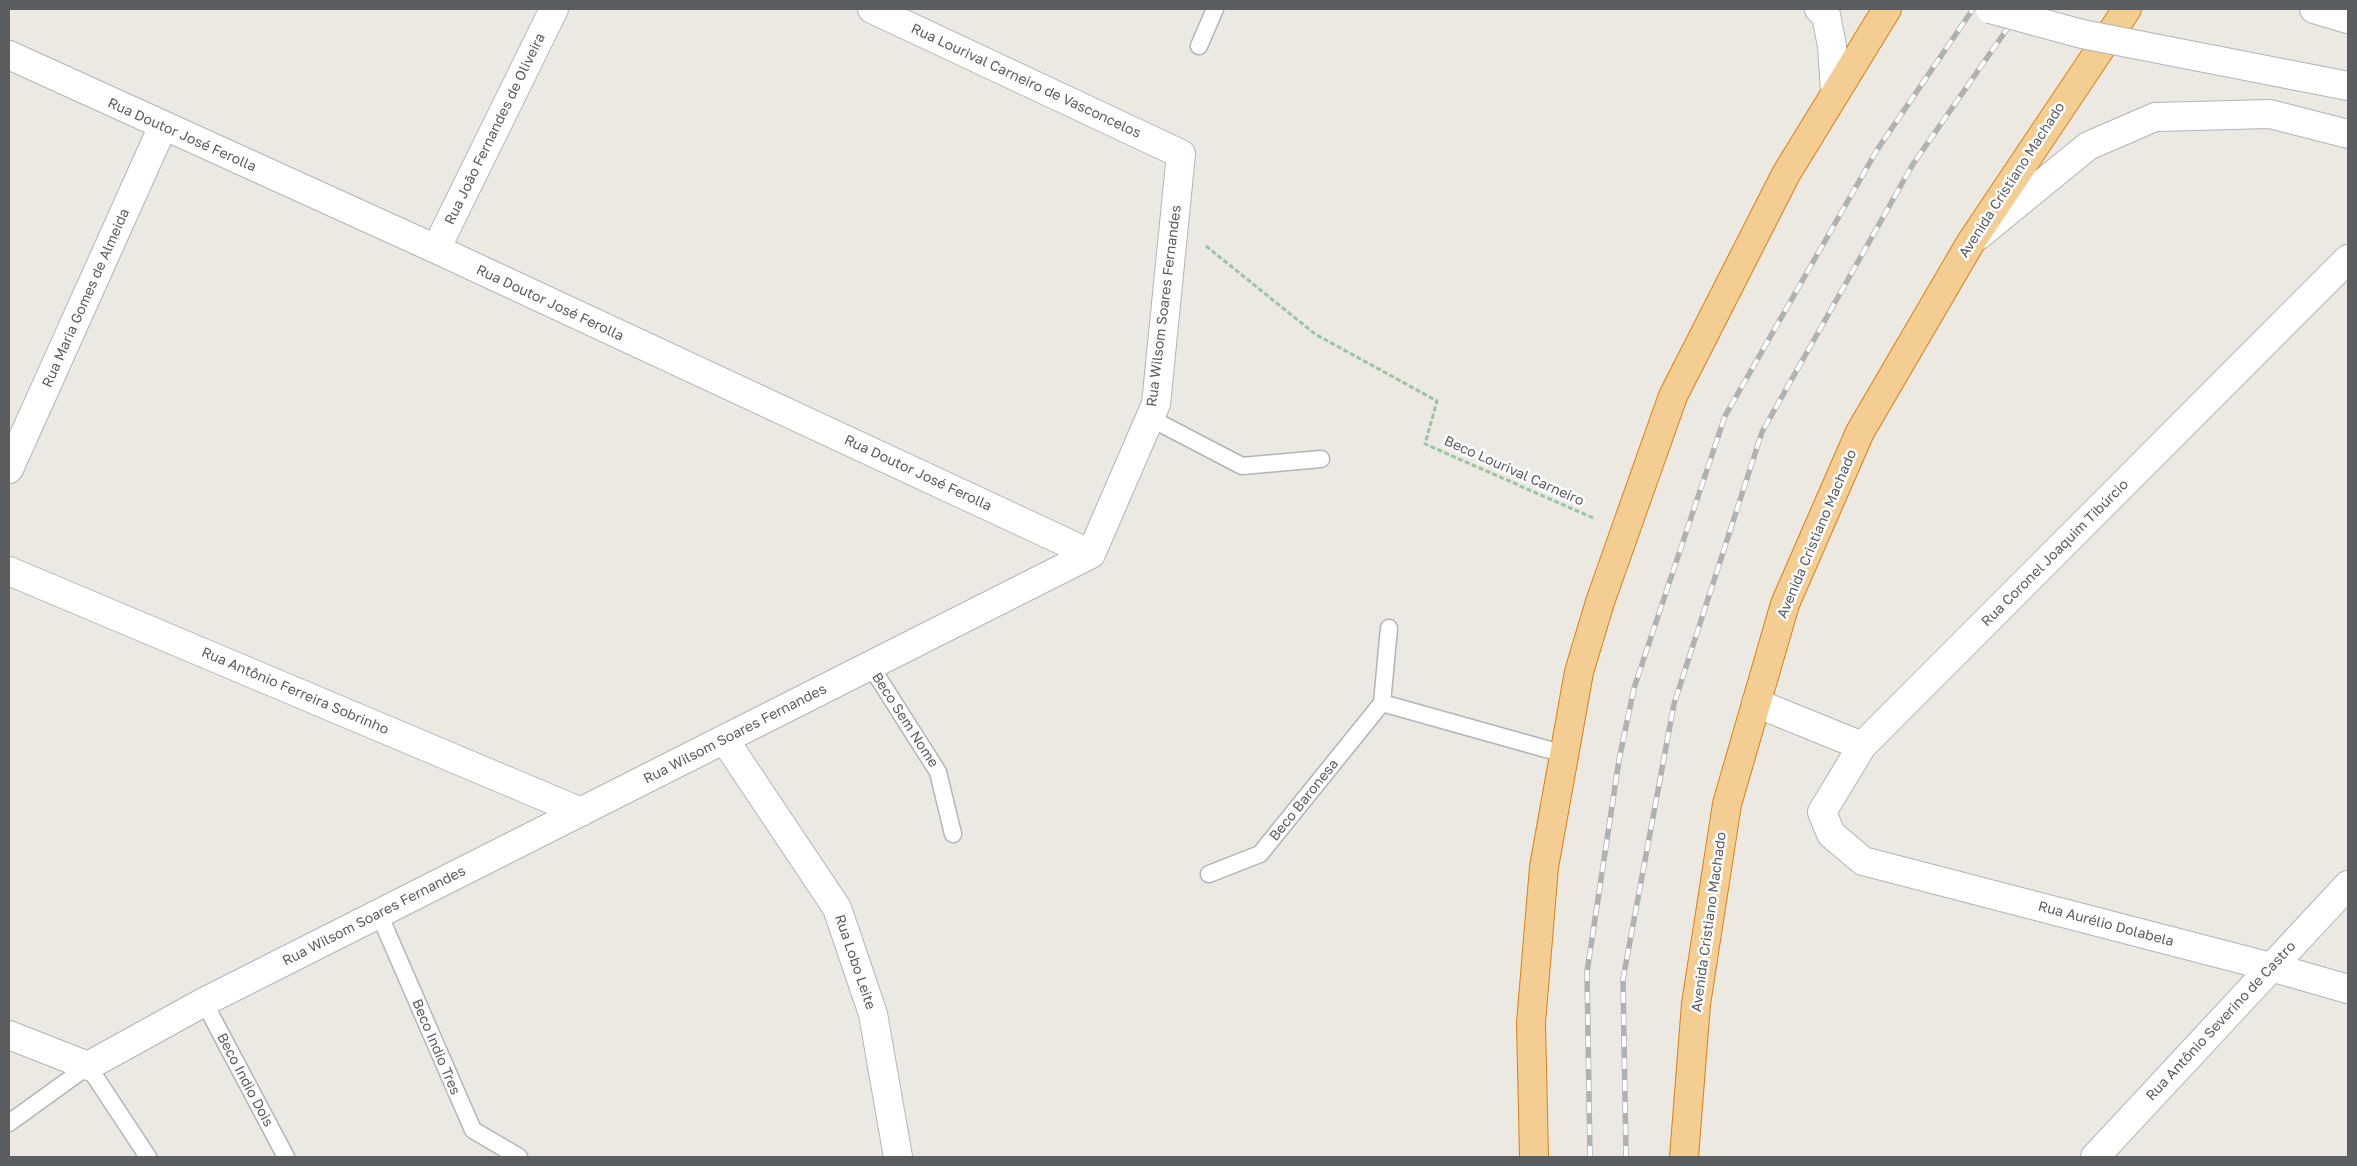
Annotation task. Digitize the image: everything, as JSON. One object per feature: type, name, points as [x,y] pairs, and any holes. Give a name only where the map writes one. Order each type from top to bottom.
[{"type":"highway","points":[[1534,1157],[1531,1023],[1544,867],[1579,672],[1600,602],[1674,396],[1786,174],[1887,9]]},
{"type":"highway","name":"Avenida Cristiano Machado","points":[[1684,1157],[1696,1004],[1727,804],[1785,604],[1860,432],[1971,242],[2127,9]]},
{"type":"street","name":"Rua João Fernandes de Oliveira","points":[[436,250],[554,9]]},
{"type":"street","name":"Rua Lourival Carneiro de Vasconcelos","points":[[872,9],[1181,154]]},
{"type":"street","points":[[1819,9],[1826,16],[1828,23],[1832,46],[1835,92]]},
{"type":"street","points":[[1990,9],[2082,34],[2348,86]]},
{"type":"street","points":[[2314,9],[2348,19]]},
{"type":"street","name":"Rua Doutor José Ferolla","points":[[9,55],[436,250],[1091,554]]},
{"type":"street","points":[[1971,242],[2088,146],[2155,117],[2270,114],[2348,134]]},
{"type":"street","name":"Rua Maria Gomes de Almeida","points":[[9,469],[163,126]]},
{"type":"street","name":"Rua Wilsom Soares Fernandes","points":[[88,1066],[204,1002],[1091,554],[1156,404],[1181,154]]},
{"type":"street","name":"Rua Coronel Joaquim Tibúrcio","points":[[1863,861],[1831,834],[1822,812],[1862,746],[2348,259]]},
{"type":"street","name":"Rua Antônio Ferreira Sobrinho","points":[[9,571],[581,812]]},
{"type":"street","points":[[1756,703],[1862,746]]},
{"type":"street","name":"Rua Lobo Leite","points":[[724,739],[837,908],[873,1014],[898,1157]]},
{"type":"street","name":"Rua Aurélio Dolabela","points":[[1863,861],[2271,967],[2348,989]]},
{"type":"street","name":"Rua Antônio Severino de Castro","points":[[2095,1157],[2348,885]]},
{"type":"street","points":[[9,1035],[88,1066]]},
{"type":"lane","points":[[1199,46],[1215,9]]},
{"type":"lane","points":[[1150,418],[1242,466],[1321,459]]},
{"type":"lane","points":[[1389,628],[1382,703],[1564,754]]},
{"type":"lane","name":"Beco Sem Nome","points":[[870,665],[938,772],[953,834]]},
{"type":"lane","name":"Beco Baronesa","points":[[1209,874],[1260,854],[1382,703]]},
{"type":"lane","name":"Beco Indio Tres","points":[[379,914],[473,1130],[519,1157]]},
{"type":"lane","name":"Beco Indio Dois","points":[[204,1002],[286,1157]]},
{"type":"lane","points":[[9,1123],[88,1066],[148,1157]]},
{"type":"path","name":"Beco Lourival Carneiro","points":[[1174,220],[1315,334],[1436,401],[1425,444],[1625,532]]},
{"type":"railway","points":[[1590,1157],[1587,972],[1619,760],[1634,688],[1725,416],[1877,150],[1973,9]]},
{"type":"railway","points":[[1626,1157],[1623,979],[1674,704],[1762,432],[1913,164],[2021,9]]}]
